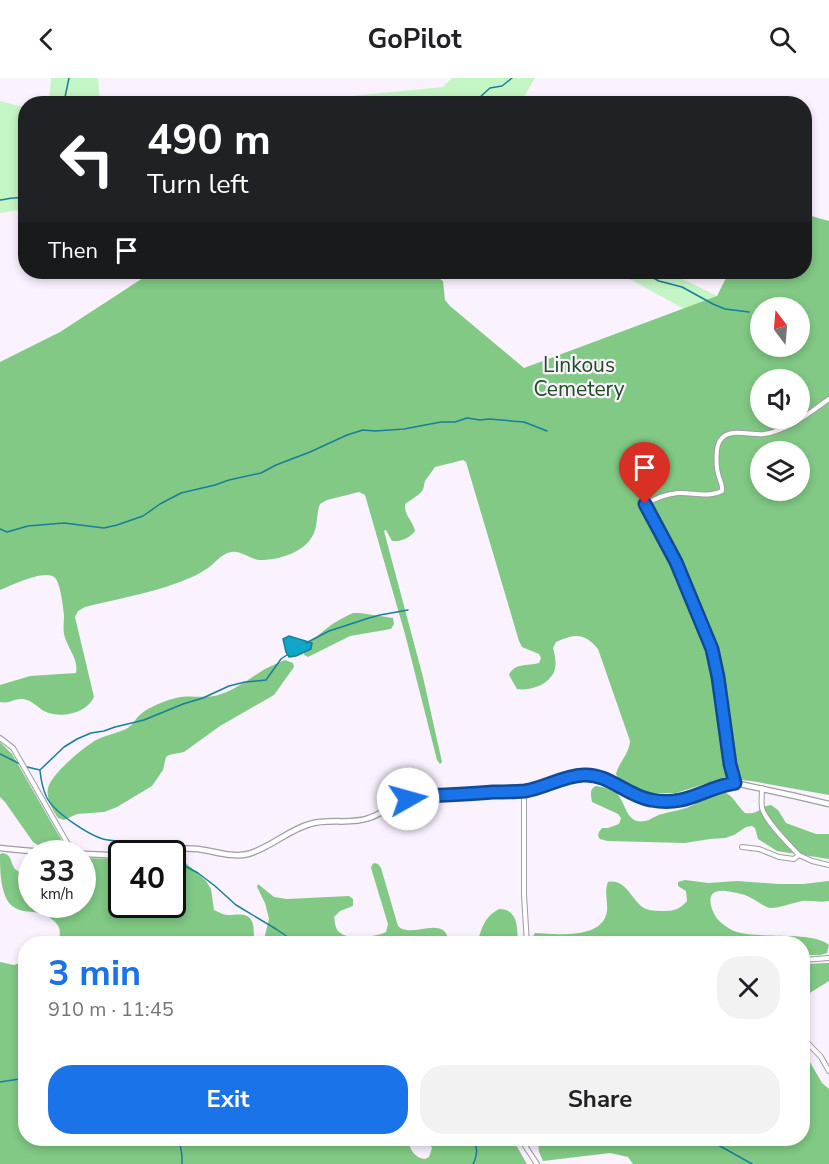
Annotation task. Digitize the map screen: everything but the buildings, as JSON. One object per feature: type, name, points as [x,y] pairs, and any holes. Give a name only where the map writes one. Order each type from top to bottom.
[{"type":"street","points":[[735,783],[712,649],[676,562],[645,504],[664,495],[714,494],[722,490],[717,471],[718,443],[722,438],[733,433],[758,435],[777,431],[803,418],[829,399]]},
{"type":"street","points":[[0,738],[13,748],[66,840]]},
{"type":"street","points":[[186,848],[237,855],[250,853],[309,824],[369,818],[408,799],[424,796],[524,791],[581,775],[603,778],[647,800],[672,802],[685,800],[723,785],[735,783],[829,804]]},
{"type":"street","points":[[762,788],[761,806],[779,834],[799,855],[829,866]]},
{"type":"street","points":[[524,791],[524,895],[527,936]]},
{"type":"street","points":[[742,847],[759,849],[794,860],[799,855]]},
{"type":"street","points":[[0,848],[18,850]]},
{"type":"street","points":[[810,959],[829,958]]},
{"type":"street","points":[[810,1045],[821,1057],[829,1071]]},
{"type":"street","points":[[525,1146],[537,1164]]},
{"type":"green space","points":[[51,78],[98,78],[99,96],[50,96]]},
{"type":"green space","points":[[452,78],[535,78],[524,96],[352,96],[443,87]]},
{"type":"green space","points":[[0,101],[18,106],[18,210],[0,213]]},
{"type":"green space","name":"Linkous Cemetery","points":[[812,216],[829,221],[829,795],[724,778],[676,793],[646,793],[619,780],[616,774],[630,741],[598,649],[583,637],[568,637],[556,642],[553,648],[555,666],[551,677],[538,686],[517,689],[509,675],[511,671],[514,668],[539,663],[541,658],[539,654],[522,647],[519,641],[466,462],[463,460],[435,467],[425,481],[423,490],[405,504],[406,512],[415,531],[413,533],[405,539],[392,541],[386,530],[384,531],[423,677],[442,762],[440,764],[437,760],[405,634],[365,495],[359,492],[320,504],[313,535],[304,546],[291,554],[261,560],[239,552],[227,553],[200,573],[179,582],[153,591],[85,607],[78,611],[75,617],[94,697],[79,711],[57,715],[44,711],[26,700],[0,702],[0,685],[30,676],[76,673],[76,668],[64,634],[64,615],[56,579],[52,576],[38,576],[0,590],[0,362],[60,332],[141,279],[440,279],[443,281],[445,300],[450,306],[524,368],[717,296],[726,279],[812,279]]},
{"type":"green space","points":[[630,279],[682,279],[717,296],[684,309]]},
{"type":"green space","points":[[353,613],[393,618],[394,624],[391,629],[350,636],[308,657],[304,655],[305,647],[316,637]]},
{"type":"green space","points":[[285,660],[293,663],[294,667],[274,695],[220,726],[184,752],[166,757],[163,770],[152,786],[104,812],[77,814],[64,820],[58,818],[49,800],[48,788],[55,775],[90,744],[128,728],[142,713],[158,704],[182,697],[210,697],[221,694]]},
{"type":"green space","points":[[0,742],[12,754],[61,840],[32,840],[0,797]]},
{"type":"green space","points":[[596,786],[614,791],[629,816],[638,821],[689,807],[716,791],[729,795],[745,813],[754,813],[771,805],[778,810],[786,823],[816,834],[829,834],[829,859],[777,851],[758,839],[755,828],[752,826],[725,838],[685,843],[600,839],[598,836],[602,828],[619,824],[621,818],[618,814],[592,802],[591,791]]},
{"type":"green space","points":[[3,853],[9,857],[18,871],[18,909],[7,900],[1,873],[0,854]]},
{"type":"green space","points":[[96,858],[108,859],[108,918],[186,918],[186,863],[206,881],[211,889],[214,910],[226,915],[246,915],[253,924],[254,936],[60,936],[60,930],[50,918],[96,918]]},
{"type":"green space","points":[[378,864],[381,868],[398,926],[411,930],[442,929],[447,936],[372,936],[386,932],[388,924],[372,865]]},
{"type":"green space","points":[[685,880],[708,883],[737,881],[803,884],[829,881],[829,901],[802,901],[770,908],[745,895],[722,891],[712,895],[710,902],[712,910],[724,925],[734,931],[756,935],[798,936],[533,936],[535,933],[577,933],[597,927],[604,920],[607,911],[608,882],[615,882],[625,887],[646,909],[665,911],[678,909],[687,901],[686,891],[678,886],[678,882]]},
{"type":"green space","points":[[258,884],[274,897],[287,899],[349,896],[353,899],[353,906],[340,911],[334,917],[338,931],[348,936],[265,936],[269,919],[265,903],[257,887]]},
{"type":"green space","points":[[499,909],[506,910],[514,916],[518,936],[479,936],[487,919]]},
{"type":"green space","points":[[810,938],[821,940],[829,945],[827,953],[810,955]]},
{"type":"green space","points":[[0,962],[18,964],[18,1146],[410,1146],[418,1157],[425,1159],[429,1157],[431,1146],[517,1146],[527,1164],[0,1164]]},
{"type":"green space","points":[[829,963],[829,981],[810,993],[810,964]]},
{"type":"green space","points":[[810,1062],[822,1083],[829,1089],[829,1164],[633,1164],[628,1157],[610,1153],[543,1161],[538,1146],[810,1146]]},
{"type":"water","points":[[289,636],[312,643],[311,649],[289,657],[283,639]]},
{"type":"waterway","points":[[65,96],[69,78]]},
{"type":"waterway","points":[[481,96],[490,88],[502,86],[512,78]]},
{"type":"waterway","points":[[0,200],[18,197]]},
{"type":"waterway","points":[[655,279],[682,287],[725,309],[749,312]]},
{"type":"waterway","points":[[0,529],[7,532],[28,526],[64,523],[104,528],[117,525],[143,516],[181,493],[261,473],[363,430],[404,429],[441,422],[455,422],[467,418],[524,422],[547,431]]},
{"type":"waterway","points":[[306,643],[329,631],[369,618],[408,610]]},
{"type":"waterway","points":[[27,767],[40,770],[64,747],[91,733],[144,720],[229,686],[266,680],[281,659],[287,655]]},
{"type":"waterway","points":[[0,754],[20,764]]},
{"type":"waterway","points":[[40,771],[42,785],[51,804],[74,824],[93,835],[109,840]]},
{"type":"waterway","points":[[186,867],[215,886],[236,905],[286,936]]},
{"type":"waterway","points":[[0,1082],[18,1079]]},
{"type":"waterway","points":[[180,1146],[182,1164]]},
{"type":"waterway","points":[[473,1164],[476,1157],[475,1146]]},
{"type":"waterway","points":[[720,1146],[752,1164]]},
{"type":"route","points":[[408,799],[424,796],[524,791],[581,775],[592,775],[603,778],[647,800],[672,802],[685,800],[723,785],[735,783],[725,740],[724,716],[712,649],[676,562],[645,504]]}]
